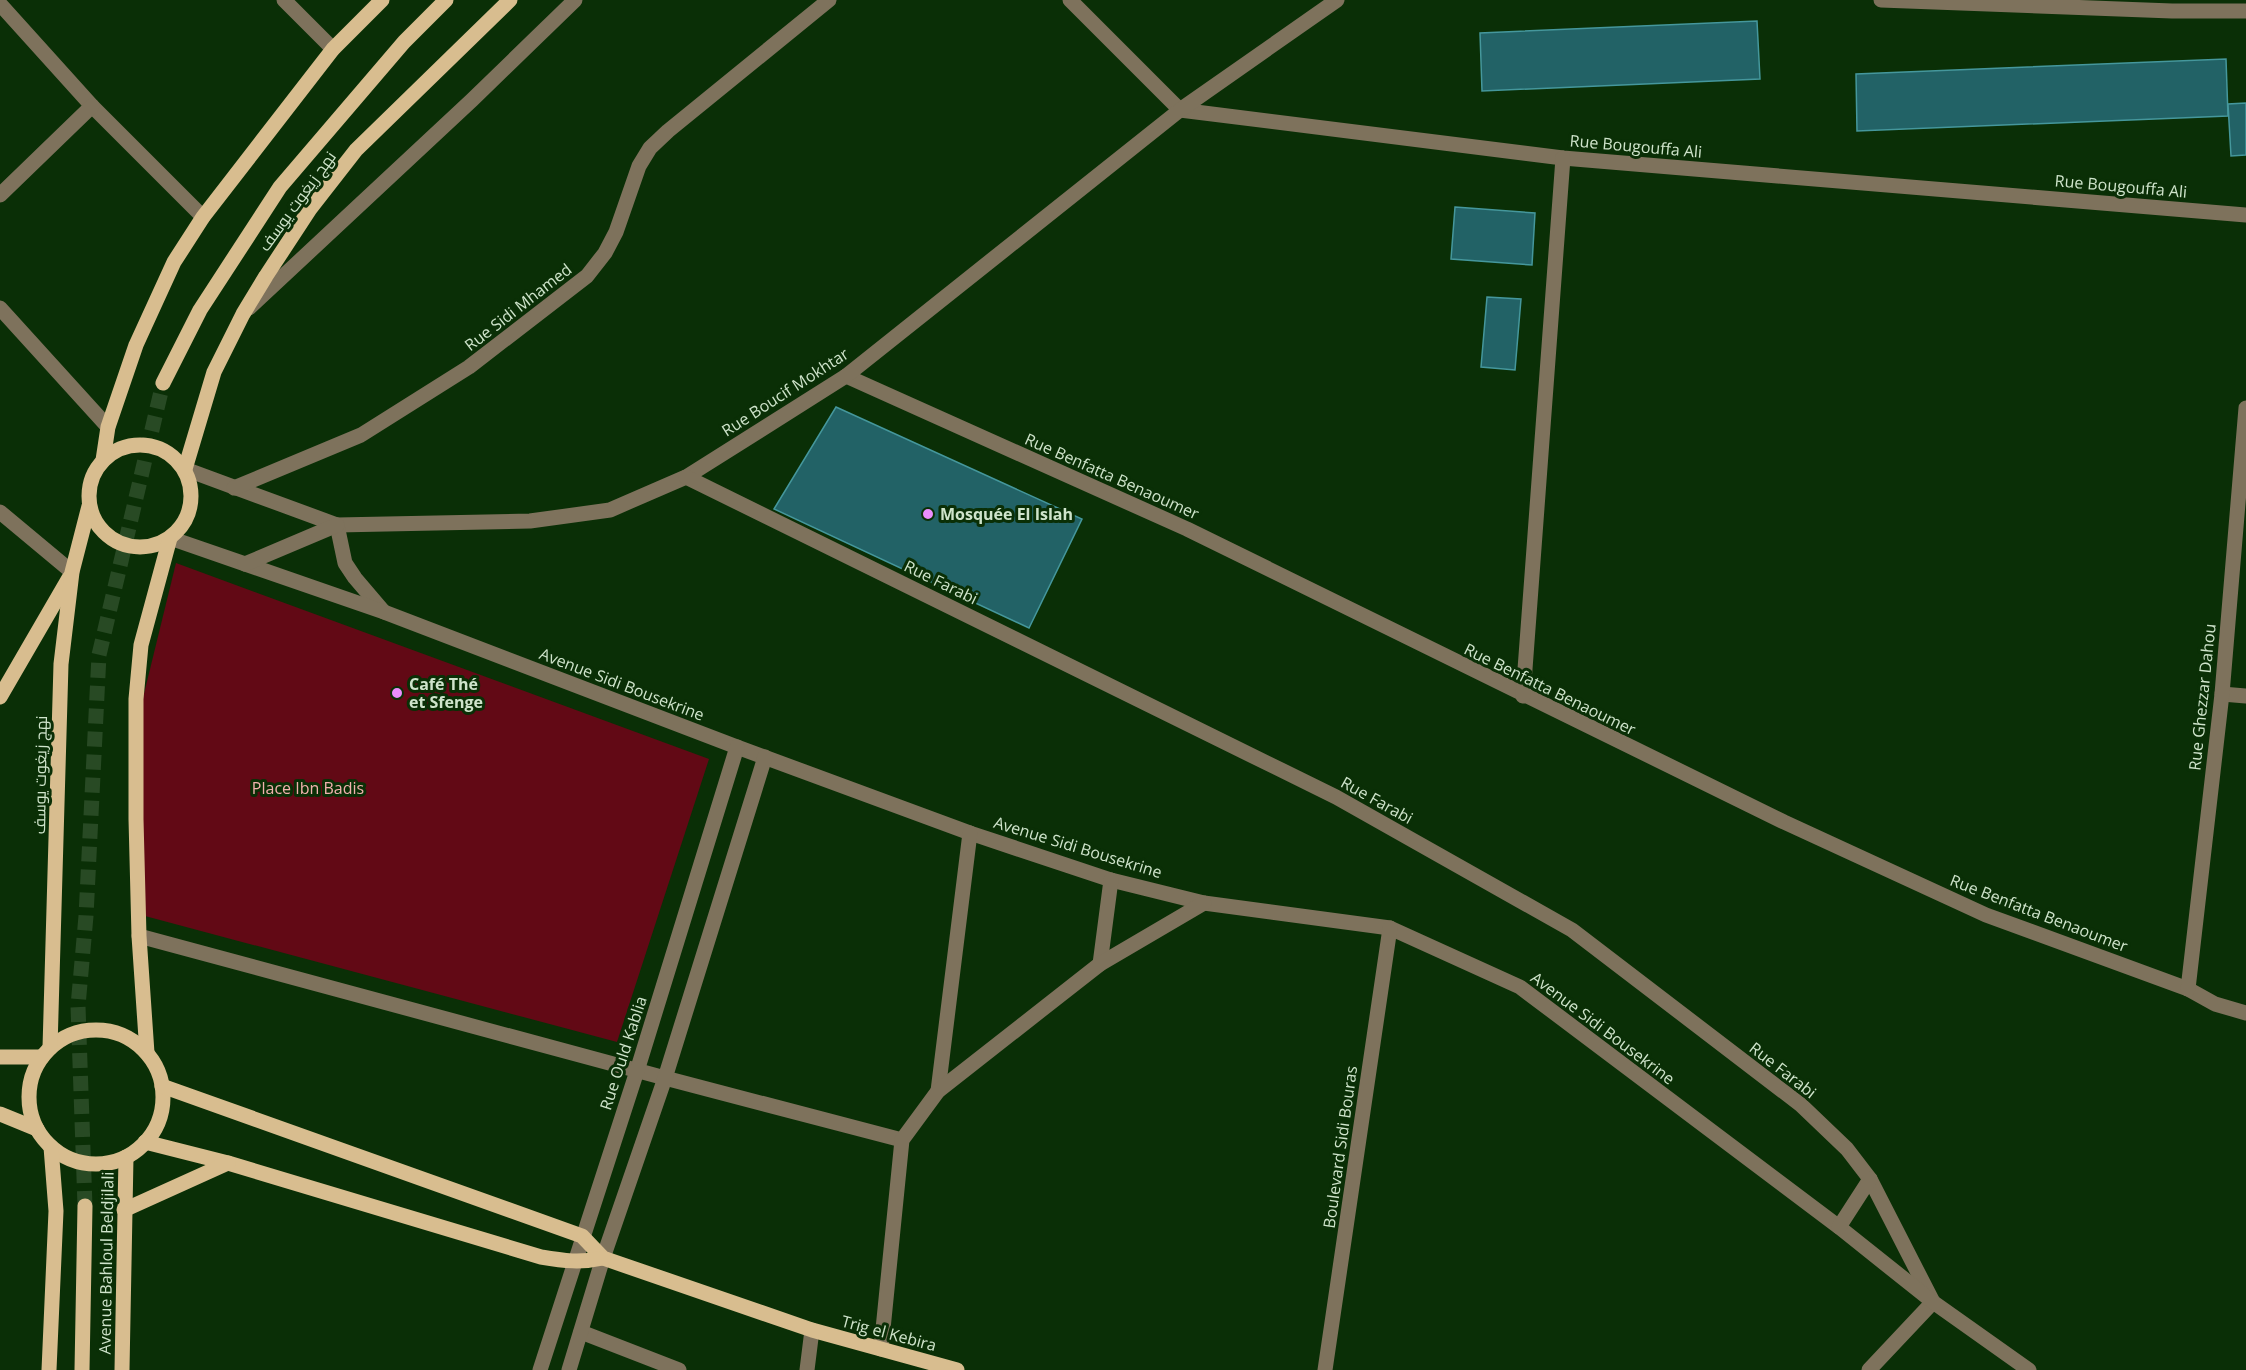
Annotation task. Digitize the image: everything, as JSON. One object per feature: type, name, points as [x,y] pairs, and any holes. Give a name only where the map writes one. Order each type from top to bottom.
[{"type":"main road","points":[[103,460],[108,427],[136,345],[174,262],[203,217],[333,49],[382,0]]},
{"type":"main road","name":"نهج زيغوت يوسف","points":[[163,383],[200,310],[280,188],[404,42],[446,0]]},
{"type":"main road","name":"نهج زيغوت يوسف","points":[[185,470],[214,372],[243,314],[310,209],[356,150],[510,0]]},
{"type":"main road","points":[[130,445],[161,448],[174,457],[185,470],[190,484],[191,499],[188,513],[181,527],[170,538],[154,545],[137,548],[121,544],[106,535],[95,522],[89,506],[89,489],[94,472],[103,460],[116,450],[130,445]]},
{"type":"main road","name":"نهج زيغوت يوسف","points":[[46,1053],[61,664],[72,573],[89,506]]},
{"type":"main road","points":[[147,1053],[139,936],[136,699],[141,645],[170,538]]},
{"type":"main road","points":[[0,697],[72,573]]},
{"type":"main road","points":[[89,1030],[111,1032],[131,1040],[147,1053],[157,1069],[162,1086],[162,1101],[160,1116],[145,1142],[126,1157],[106,1163],[86,1163],[67,1158],[51,1147],[37,1129],[30,1111],[29,1093],[32,1074],[46,1053],[68,1036],[89,1030]]},
{"type":"main road","points":[[0,1057],[46,1053]]},
{"type":"main road","points":[[162,1086],[582,1236],[603,1258]]},
{"type":"main road","points":[[0,1114],[37,1129]]},
{"type":"main road","points":[[145,1142],[228,1163],[541,1257],[573,1262],[603,1258]]},
{"type":"main road","points":[[49,1370],[56,1211],[51,1147]]},
{"type":"main road","name":"Avenue Bahloul Beldjilali","points":[[122,1370],[126,1157]]},
{"type":"main road","points":[[124,1210],[228,1163]]},
{"type":"main road","points":[[82,1370],[85,1206]]},
{"type":"main road","name":"Trig el Kebira","points":[[603,1258],[812,1330],[957,1370]]},
{"type":"street","points":[[284,0],[333,49]]},
{"type":"street","points":[[243,314],[472,100],[575,0]]},
{"type":"street","name":"Rue Sidi Mhamed","points":[[234,488],[361,435],[469,367],[587,276],[605,253],[616,232],[639,166],[650,148],[829,0]]},
{"type":"street","points":[[1070,0],[1180,110]]},
{"type":"street","name":"Rue Boucif Mokhtar","points":[[337,525],[530,521],[610,510],[686,477],[846,376],[1180,110],[1337,0]]},
{"type":"street","points":[[1881,0],[2172,11],[2246,11]]},
{"type":"street","points":[[0,4],[92,106],[203,217]]},
{"type":"street","points":[[0,195],[92,106]]},
{"type":"street","name":"Rue Bougouffa Ali","points":[[1180,110],[1563,158],[2246,215]]},
{"type":"street","points":[[1522,696],[1563,158]]},
{"type":"street","points":[[0,308],[108,427]]},
{"type":"street","name":"Rue Benfatta Benaoumer","points":[[846,376],[1187,529],[1522,696],[1784,822],[1986,915],[2188,989],[2215,1004],[2246,1013]]},
{"type":"street","name":"Rue Ghezzar Dahou","points":[[2188,989],[2222,694],[2246,408]]},
{"type":"street","points":[[185,470],[337,525]]},
{"type":"street","name":"Rue Farabi","points":[[686,477],[1336,797],[1572,930],[1801,1105],[1847,1149],[1870,1179],[1933,1302]]},
{"type":"street","points":[[0,512],[72,573]]},
{"type":"street","points":[[245,564],[337,525]]},
{"type":"street","points":[[337,525],[345,563],[384,612]]},
{"type":"street","name":"Avenue Sidi Bousekrine","points":[[170,538],[384,612],[970,833],[1111,880],[1204,903],[1390,928],[1520,987],[1839,1227],[1933,1302],[2029,1370]]},
{"type":"street","points":[[2222,694],[2246,696]]},
{"type":"street","name":"Rue Ould Kablia","points":[[540,1370],[573,1262],[637,1071],[737,747]]},
{"type":"street","points":[[569,1370],[603,1258],[665,1078],[765,757]]},
{"type":"street","points":[[938,1091],[970,833]]},
{"type":"street","points":[[1100,964],[1111,880]]},
{"type":"street","points":[[881,1349],[903,1140],[938,1091],[1100,964],[1204,903]]},
{"type":"street","name":"Boulevard Sidi Bouras","points":[[1325,1370],[1390,928]]},
{"type":"street","points":[[139,936],[637,1071],[903,1140]]},
{"type":"street","points":[[1839,1227],[1870,1179]]},
{"type":"street","points":[[1869,1370],[1933,1302]]},
{"type":"street","points":[[807,1370],[812,1330]]},
{"type":"street","points":[[581,1332],[679,1370]]},
{"type":"green space","name":"Place Ibn Badis","points":[[176,563],[709,759],[617,1042],[145,916],[140,710]]},
{"type":"building","points":[[1757,21],[1760,79],[1482,91],[1480,33]]},
{"type":"building","points":[[2226,59],[2228,116],[1857,131],[1856,74]]},
{"type":"building","points":[[2246,103],[2246,155],[2231,156],[2228,104]]},
{"type":"building","points":[[1455,207],[1535,213],[1532,265],[1451,259]]},
{"type":"building","points":[[1487,297],[1521,299],[1515,370],[1481,367]]},
{"type":"building","name":"Mosquée El Islah","points":[[836,407],[1082,519],[1029,628],[774,509]]},
{"type":"tunnel","points":[[85,1206],[78,1006],[86,916],[99,655],[163,383]]},
{"type":"place","name":"Mosquée El Islah","points":[[928,514]]},
{"type":"place","name":"Café Thé et Sfenge","points":[[397,693]]}]
